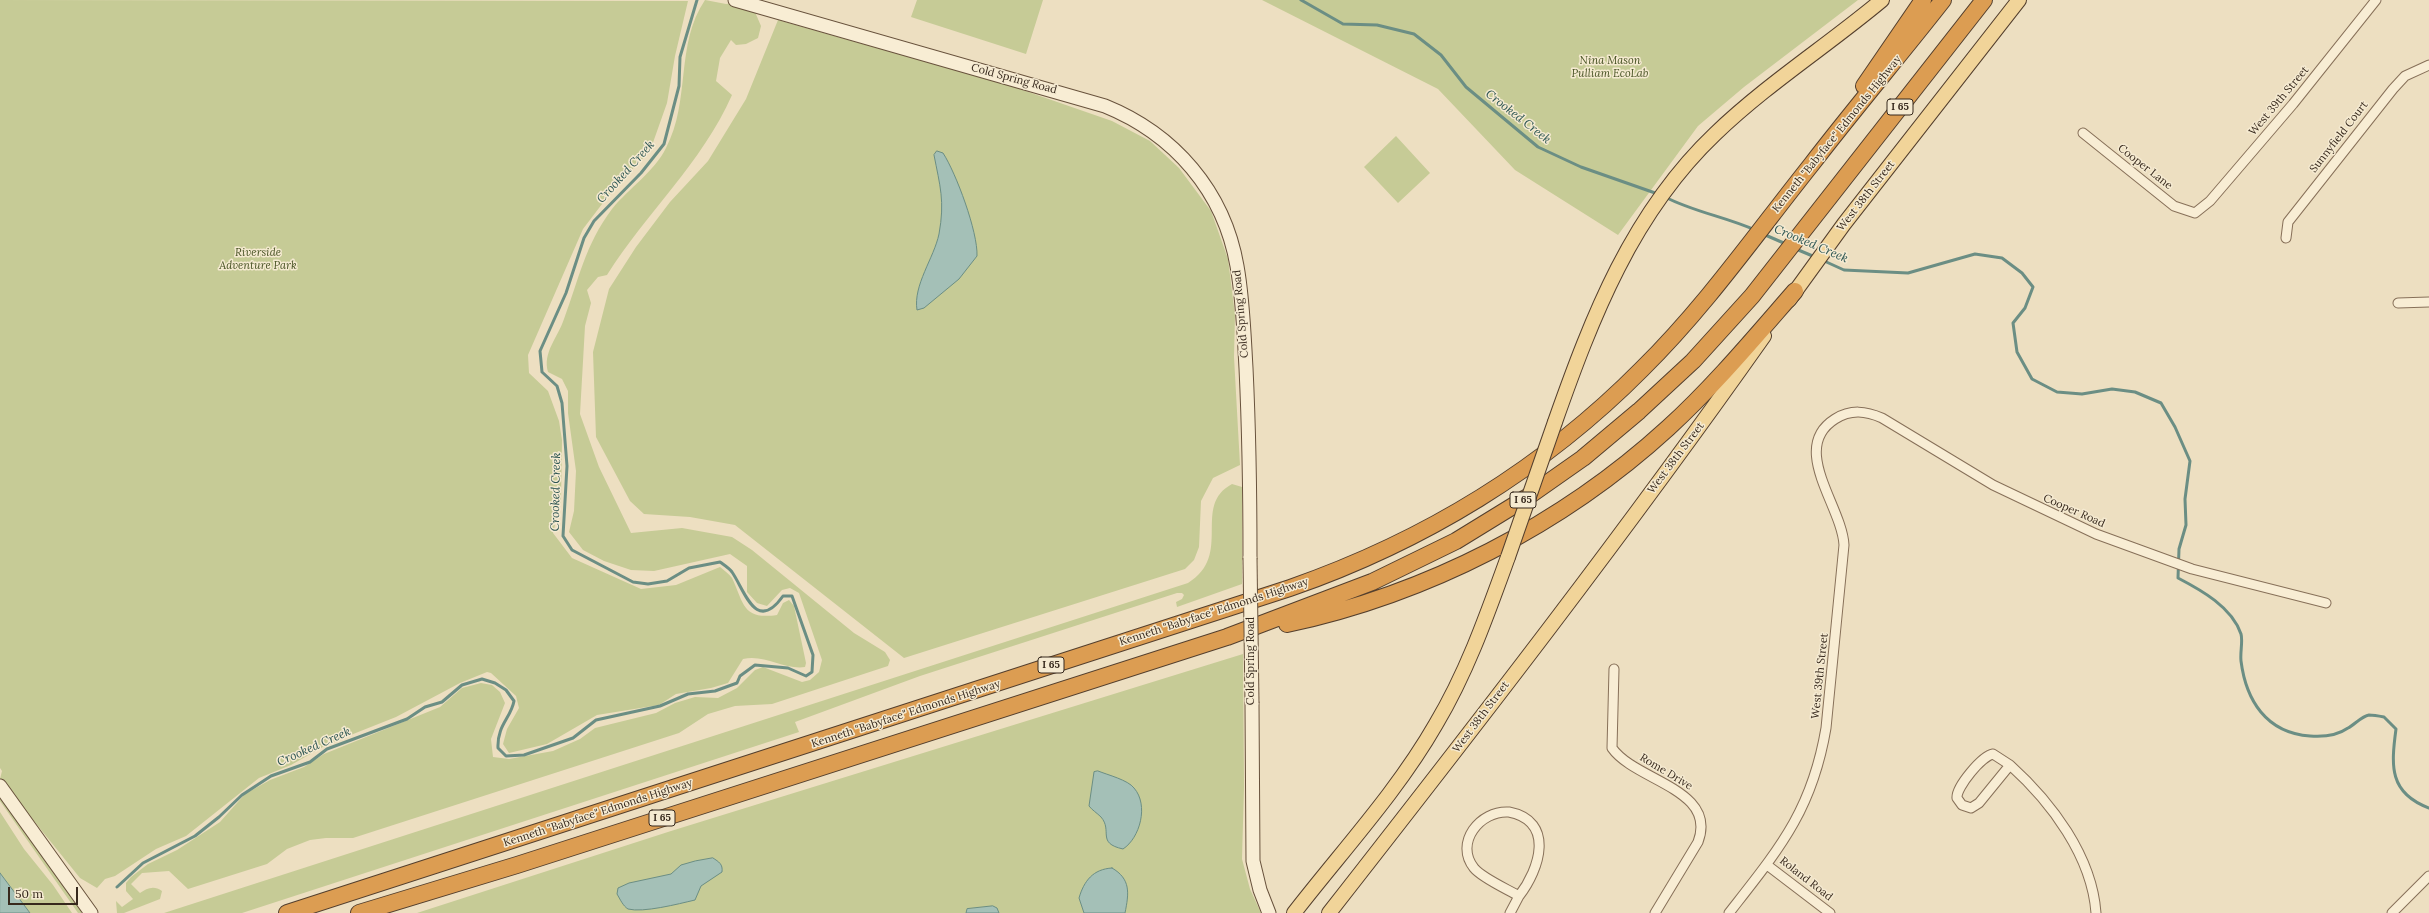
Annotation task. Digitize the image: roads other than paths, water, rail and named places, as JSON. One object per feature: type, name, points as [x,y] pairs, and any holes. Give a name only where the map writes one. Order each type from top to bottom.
[{"type":"highway","points":[[1829,141],[1873,72],[1923,0]]},
{"type":"highway","name":"Kenneth \"Babyface\" Edmonds Highway","points":[[287,913],[999,684],[1290,588],[1360,560],[1456,513],[1492,491],[1550,450],[1642,370],[1689,318],[1731,268],[1829,141],[1943,0]]},
{"type":"highway","name":"I 65","points":[[359,913],[517,865],[1227,636],[1321,603],[1404,567],[1462,537],[1526,498],[1604,441],[1656,396],[1723,329],[1764,280],[1984,0]]},
{"type":"highway","points":[[1227,636],[1324,616],[1374,600],[1466,562],[1543,521],[1612,474],[1668,428],[1730,366],[1795,291]]},
{"type":"main road","points":[[1294,913],[1407,768],[1436,726],[1473,650],[1508,558],[1596,309],[1638,232],[1661,196],[1714,134],[1745,106],[1780,77],[1882,0]]},
{"type":"main road","name":"West 38th Street","points":[[1329,913],[1417,801],[1615,540],[1706,418],[1844,224],[2019,0]]},
{"type":"street","name":"Cold Spring Road","points":[[735,0],[1105,106],[1150,130],[1192,166],[1220,211],[1228,230],[1238,268],[1242,295],[1248,424],[1253,861],[1260,890],[1269,913]]},
{"type":"street","name":"West 39th Street","points":[[2195,213],[2210,201],[2239,167],[2376,0]]},
{"type":"street","name":"Sunnyfield Court","points":[[2286,238],[2288,222],[2395,85],[2416,70],[2429,65]]},
{"type":"street","name":"Cooper Lane","points":[[2083,133],[2174,206],[2195,213]]},
{"type":"street","points":[[2398,303],[2429,302]]},
{"type":"street","name":"Cooper Road","points":[[1830,423],[1845,414],[1858,411],[1871,413],[1890,422],[1953,463],[2022,500],[2096,534],[2192,569],[2326,603]]},
{"type":"street","name":"West 39th Street","points":[[1729,913],[1788,835],[1808,796],[1820,758],[1826,728],[1844,554],[1840,524],[1816,461],[1817,444],[1824,429],[1830,423]]},
{"type":"street","name":"Rome Drive","points":[[1614,669],[1612,748],[1626,763],[1687,798],[1695,807],[1700,820],[1701,829],[1698,842],[1655,913]]},
{"type":"street","points":[[2010,765],[1975,807],[1967,807],[1960,804],[1957,796],[1958,790],[1984,757],[1995,755],[2010,765],[2041,797],[2069,837],[2088,878],[2096,913]]},
{"type":"street","points":[[0,786],[91,913]]},
{"type":"street","points":[[1510,913],[1531,878],[1536,866],[1538,853],[1537,831],[1528,820],[1518,814],[1504,811],[1492,814],[1480,821],[1472,831],[1469,839],[1469,856],[1476,870],[1519,896]]},
{"type":"street","name":"Roland Road","points":[[1767,864],[1830,913]]},
{"type":"street","points":[[2392,913],[2429,876]]},
{"type":"water","points":[[937,151],[943,153],[960,188],[974,233],[977,256],[959,279],[924,308],[917,310],[918,291],[939,234],[941,222],[942,203],[934,155]]},
{"type":"water","points":[[1098,771],[1118,778],[1131,785],[1139,795],[1142,812],[1138,829],[1129,844],[1123,849],[1115,846],[1107,840],[1104,822],[1101,817],[1089,806],[1094,772]]},
{"type":"water","points":[[713,858],[721,865],[722,872],[701,886],[695,900],[661,908],[634,910],[626,908],[617,894],[618,888],[629,883],[671,874],[681,865]]},
{"type":"water","points":[[1112,868],[1123,877],[1126,882],[1128,893],[1125,913],[1084,913],[1079,898],[1087,881],[1095,873]]},
{"type":"water","points":[[0,873],[30,913],[0,913]]},
{"type":"water","points":[[993,906],[997,908],[999,913],[966,913],[967,909]]},
{"type":"waterway","name":"Crooked Creek","points":[[117,887],[143,863],[195,836],[219,817],[242,795],[271,776],[310,762],[327,749],[407,719],[425,707],[442,702],[462,685],[482,679],[495,683],[506,690],[514,701],[498,740],[498,748],[506,756],[524,755],[573,738],[596,720],[660,706],[688,694],[715,691],[737,683],[740,676],[755,665],[788,668],[806,676],[812,672],[813,655],[792,596],[783,596],[774,607],[765,611],[758,610],[747,598],[732,572],[720,562],[689,568],[667,581],[648,584],[633,582],[572,550],[563,536],[567,466],[562,403],[557,386],[542,372],[540,351],[566,293],[584,238],[594,221],[641,173],[664,144],[679,86],[680,57],[697,0]]},
{"type":"waterway","name":"Crooked Creek","points":[[1301,0],[1343,24],[1377,25],[1414,34],[1441,55],[1466,87],[1538,147],[1581,167],[1658,194]]},
{"type":"waterway","name":"Crooked Creek","points":[[1665,197],[1687,207],[1733,221],[1755,230]]},
{"type":"waterway","name":"Crooked Creek","points":[[1763,234],[1786,244]]},
{"type":"waterway","name":"Crooked Creek","points":[[1796,249],[1815,257]]},
{"type":"waterway","name":"Crooked Creek","points":[[1822,260],[1844,270],[1908,273],[1975,254],[2002,258],[2022,273],[2033,287],[2025,308],[2013,323],[2017,352],[2032,379],[2057,392],[2082,394],[2112,389],[2135,392],[2161,403],[2175,427],[2190,461],[2185,499],[2186,525],[2179,549],[2178,578],[2215,600],[2237,624],[2242,637],[2241,661],[2244,675],[2253,701],[2261,712],[2270,721],[2281,728],[2295,734],[2310,736],[2325,736],[2340,732],[2369,715],[2384,717],[2396,729],[2393,755],[2396,777],[2400,786],[2406,795],[2429,808]]},
{"type":"park label","name":"Nina Mason Pulliam EcoLab","points":[[1610,67]]},
{"type":"park label","name":"Riverside Adventure Park","points":[[258,259]]}]
